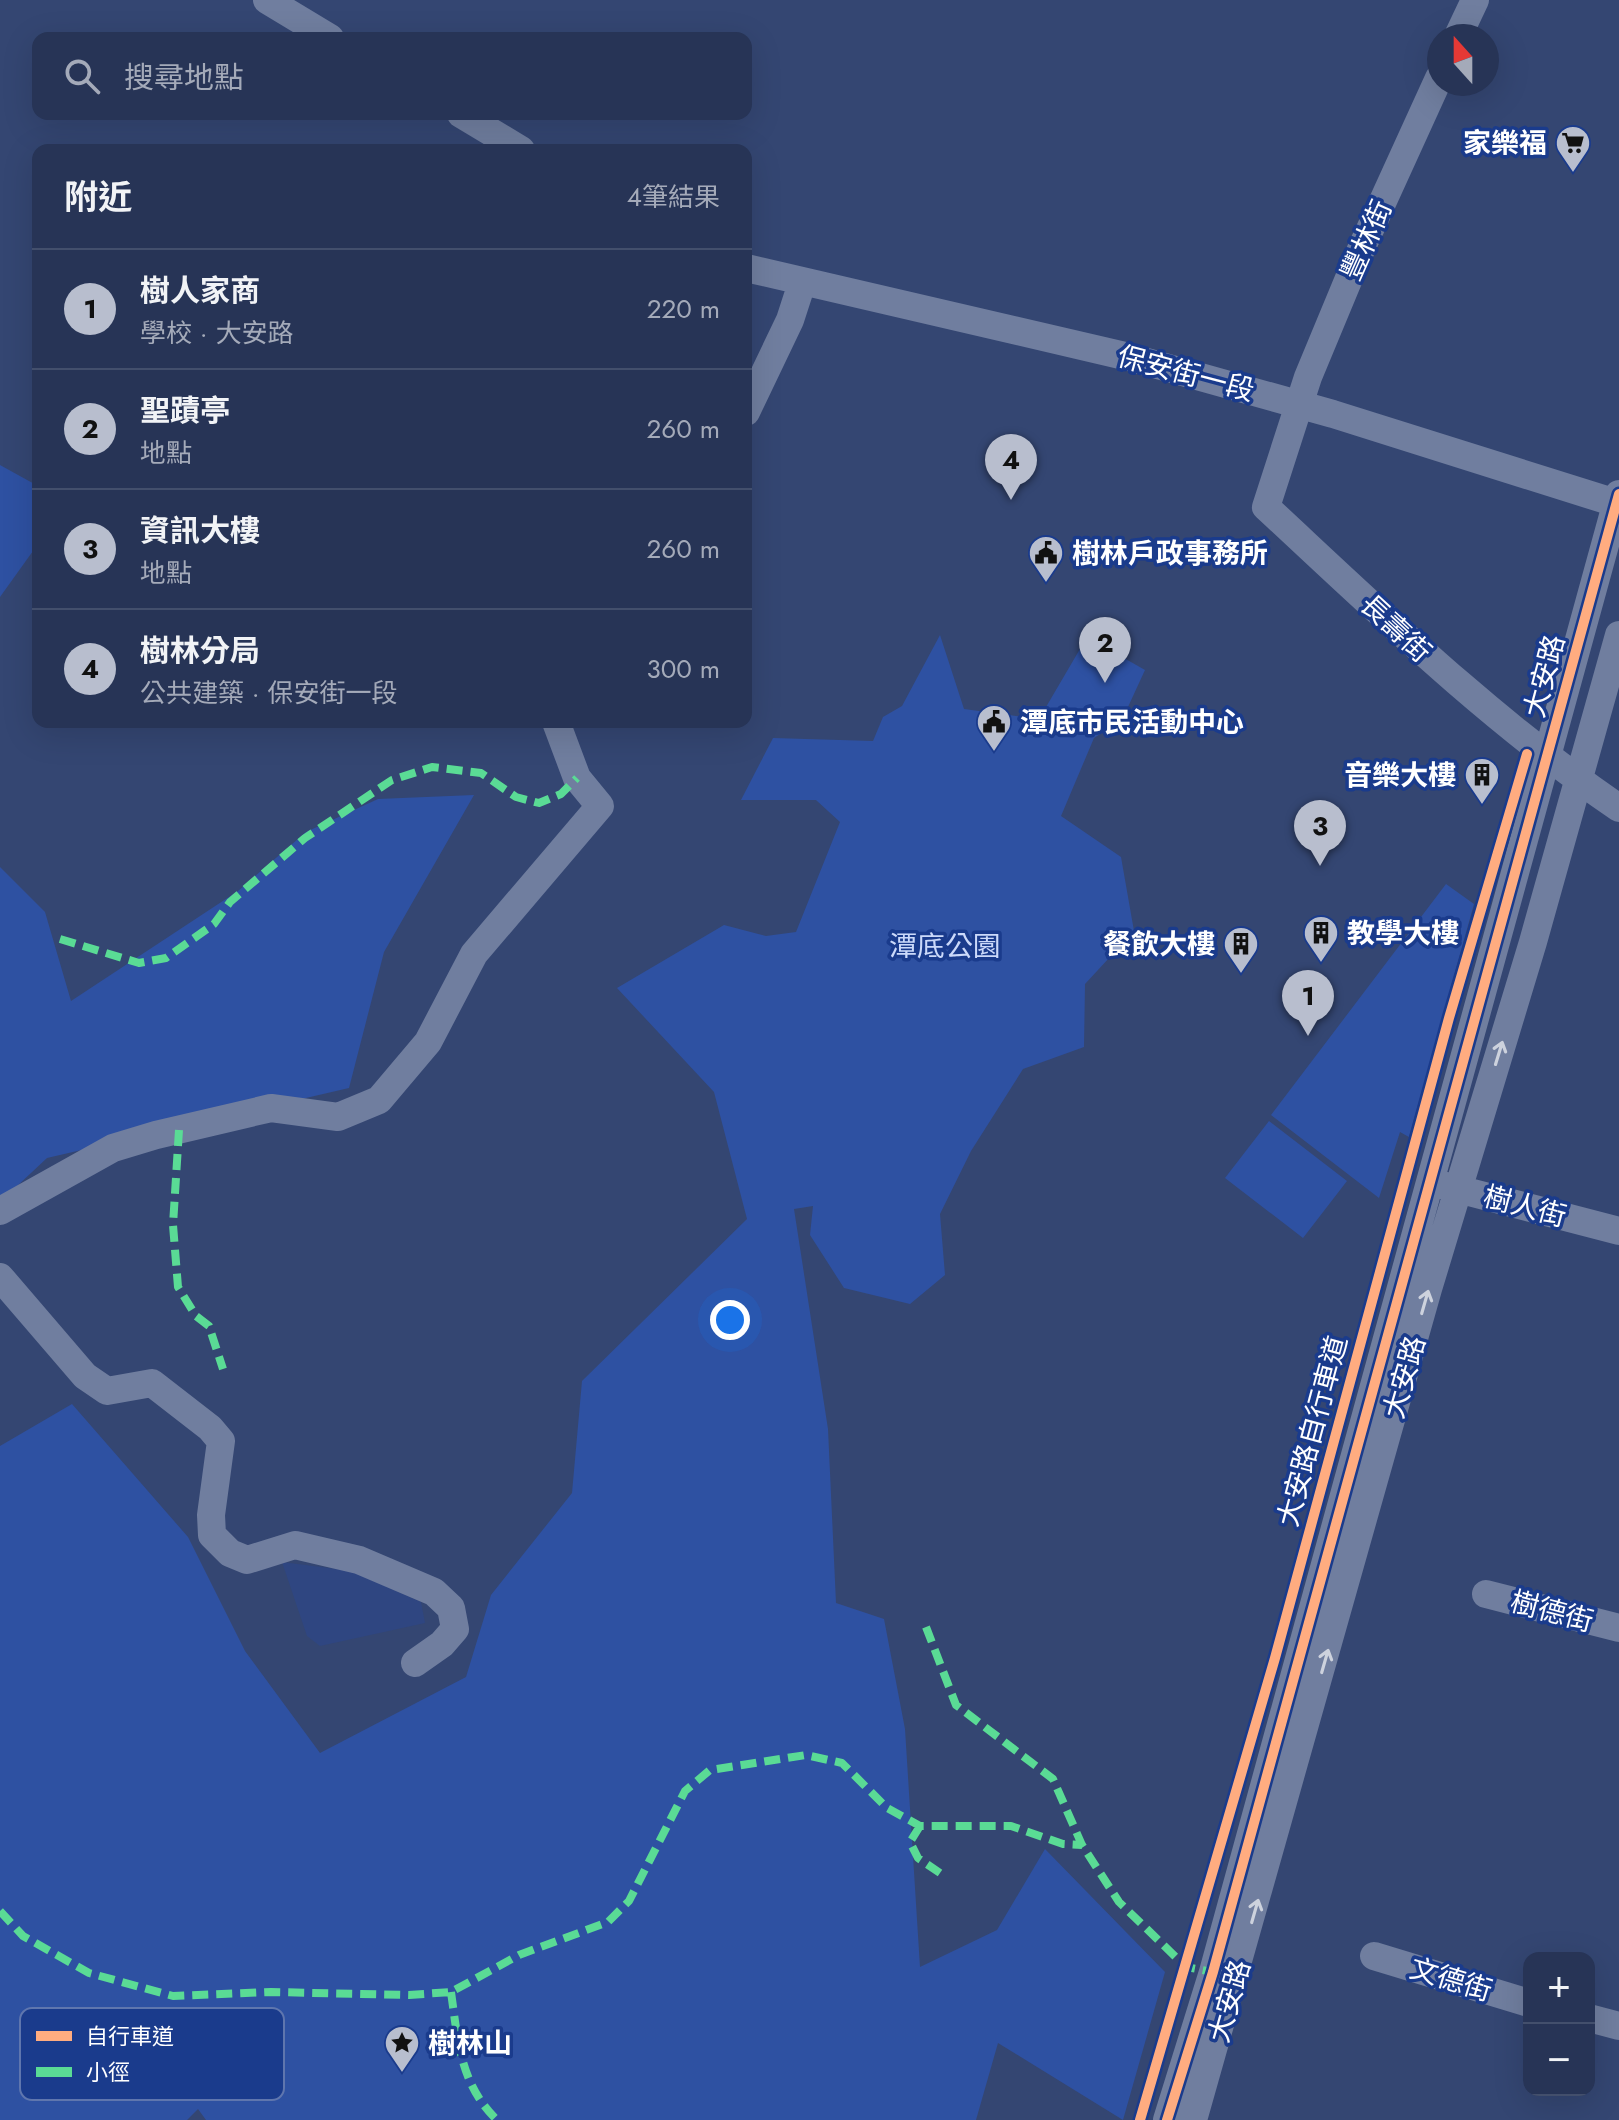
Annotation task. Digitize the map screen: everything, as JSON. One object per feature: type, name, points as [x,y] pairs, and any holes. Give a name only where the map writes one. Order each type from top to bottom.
[{"type":"street","points":[[267,0],[320,32]]},
{"type":"street","points":[[1464,24],[1475,0]]},
{"type":"street","name":"豐林街","points":[[1299,404],[1362,247],[1431,96]]},
{"type":"street","points":[[471,120],[511,144]]},
{"type":"street","name":"保安街一段","points":[[752,270],[1027,330],[1299,404],[1618,500]]},
{"type":"street","points":[[752,399],[790,320],[802,283]]},
{"type":"street","name":"長壽街","points":[[1299,404],[1266,507],[1424,655],[1547,757],[1619,808]]},
{"type":"street","name":"大安路","points":[[1193,2120],[1445,1186],[1547,757],[1618,500]]},
{"type":"street","name":"大安路","points":[[1167,2120],[1213,1972],[1286,1697],[1445,1186],[1579,780],[1619,635]]},
{"type":"street","points":[[0,1211],[113,1148],[156,1135],[271,1108],[338,1117],[379,1100],[428,1042],[474,954],[600,806],[577,778],[558,728]]},
{"type":"street","name":"樹人街","points":[[1445,1186],[1619,1231]]},
{"type":"street","points":[[0,1277],[85,1376],[107,1391],[152,1383],[210,1428],[221,1441],[211,1525],[212,1535],[230,1553],[247,1560],[295,1545],[359,1560],[434,1592],[451,1608],[455,1629],[442,1644],[415,1663]]},
{"type":"street","name":"樹德街","points":[[1486,1594],[1619,1628]]},
{"type":"street","name":"文德街","points":[[1374,1956],[1523,2001]]},
{"type":"street","points":[[1595,2020],[1619,2026]]},
{"type":"green space","points":[[0,465],[32,483],[32,552],[0,597]]},
{"type":"green space","name":"潭底公園","points":[[940,635],[964,709],[1039,719],[1087,637],[1145,670],[1122,720],[1094,738],[1061,816],[1121,857],[1134,931],[1085,984],[1084,1047],[1023,1069],[971,1151],[940,1214],[945,1275],[910,1304],[844,1288],[810,1235],[813,1206],[794,1209],[828,1429],[836,1603],[884,1619],[905,1729],[920,1967],[997,1930],[1045,1849],[1165,1972],[1123,2120],[998,2043],[976,2120],[206,2120],[198,2109],[187,2120],[0,2120],[0,1446],[72,1404],[188,1537],[245,1651],[320,1753],[466,1677],[491,1595],[572,1493],[582,1381],[747,1219],[714,1092],[617,988],[724,925],[766,936],[796,932],[840,822],[816,800],[741,800],[773,738],[873,741],[883,717],[902,706]]},
{"type":"green space","points":[[474,795],[384,952],[349,1088],[47,1158],[0,1202],[0,867],[45,912],[71,1001],[238,891],[306,832],[378,799]]},
{"type":"green space","points":[[1446,884],[1474,904],[1409,1137],[1400,1132],[1379,1198],[1271,1115]]},
{"type":"green space","points":[[1269,1121],[1347,1181],[1303,1238],[1225,1178]]},
{"type":"shaded area","points":[[282,1562],[352,1571],[421,1602],[425,1623],[320,1646],[307,1636]]},
{"type":"marked path","points":[[60,939],[139,963],[166,958],[214,924],[230,902],[305,838],[392,780],[432,767],[481,773],[516,797],[539,803],[561,794],[577,778]]},
{"type":"marked path","points":[[179,1130],[173,1225],[178,1287],[196,1316],[209,1326],[223,1369]]},
{"type":"marked path","points":[[926,1627],[956,1705],[1053,1779],[1082,1845],[1119,1902],[1186,1967],[1213,1972]]},
{"type":"marked path","points":[[0,1911],[23,1936],[89,1973],[173,1996],[271,1992],[409,1995],[451,1992],[519,1955],[608,1922],[629,1901],[685,1791],[710,1770],[806,1755],[842,1763],[887,1808],[920,1826],[1011,1826],[1063,1844],[1082,1845]]},
{"type":"marked path","points":[[920,1826],[910,1842],[918,1858],[940,1873]]},
{"type":"marked path","points":[[451,1992],[459,2045],[468,2077],[475,2092],[497,2120]]},
{"type":"cycle path","points":[[1167,2120],[1213,1972],[1619,494]]},
{"type":"cycle path","name":"大安路自行車道","points":[[1140,2120],[1275,1658],[1449,1018],[1527,754]]},
{"type":"place","name":"家樂福","points":[[1573,174]]},
{"type":"place","name":"樹林分局","points":[[1011,500]]},
{"type":"place","name":"樹林戶政事務所","points":[[1046,584]]},
{"type":"place","name":"聖蹟亭","points":[[1105,683]]},
{"type":"place","name":"潭底市民活動中心","points":[[994,753]]},
{"type":"place","name":"音樂大樓","points":[[1482,806]]},
{"type":"place","name":"資訊大樓","points":[[1320,866]]},
{"type":"place","name":"教學大樓","points":[[1321,964]]},
{"type":"place","name":"餐飲大樓","points":[[1241,975]]},
{"type":"place","name":"樹人家商","points":[[1308,1036]]},
{"type":"place","name":"樹林山","points":[[402,2074]]}]
